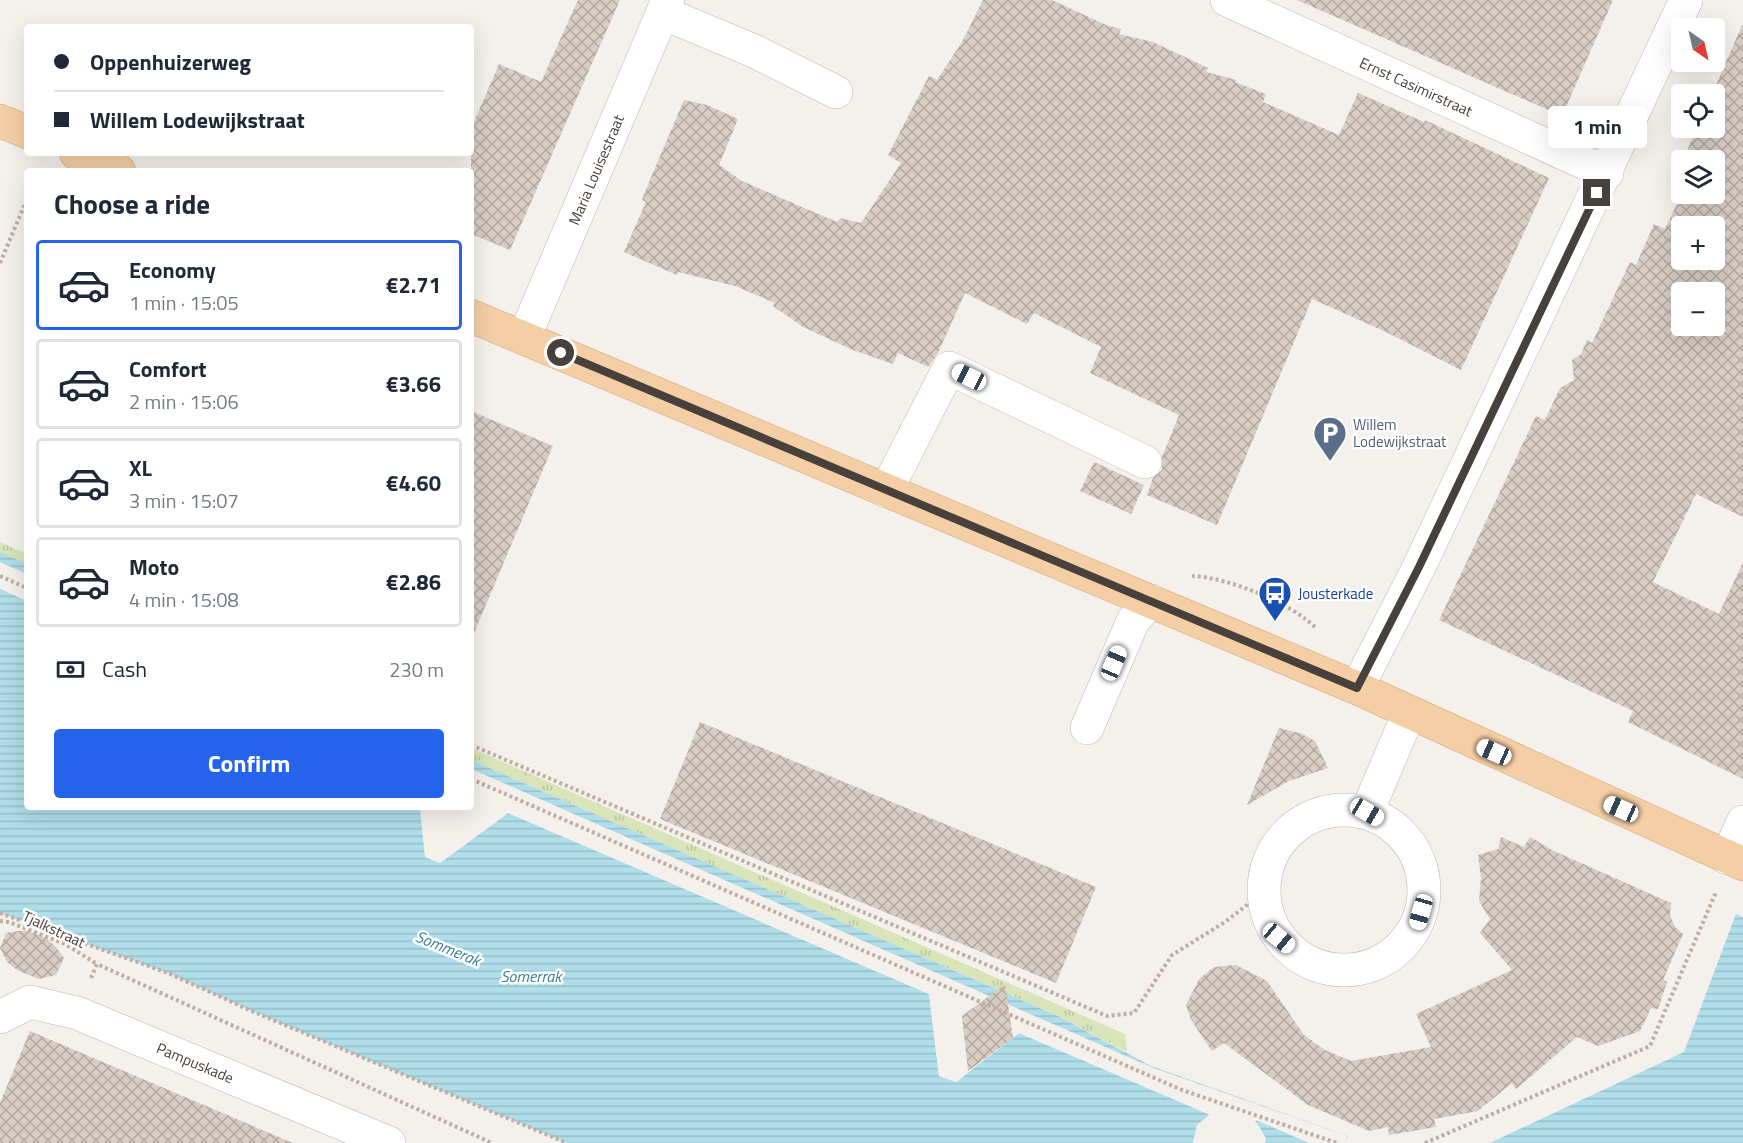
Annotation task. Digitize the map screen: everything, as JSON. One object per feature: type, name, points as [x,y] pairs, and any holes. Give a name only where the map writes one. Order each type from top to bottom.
[{"type":"main road","points":[[0,121],[24,131]]},
{"type":"main road","points":[[83,156],[112,168]]},
{"type":"main road","points":[[474,317],[1357,688],[1735,861]]},
{"type":"street","name":"Ernst Casimirstraat","points":[[1227,0],[1607,173]]},
{"type":"street","points":[[1357,688],[1419,567],[1607,173],[1686,0]]},
{"type":"street","points":[[665,6],[836,92]]},
{"type":"street","name":"Maria Louisestraat","points":[[524,338],[665,6]]},
{"type":"street","points":[[886,491],[950,368],[1145,462]]},
{"type":"street","points":[[1087,728],[1133,621],[1151,601]]},
{"type":"street","points":[[1367,812],[1409,713]]},
{"type":"street","points":[[1344,809],[1367,812],[1399,831],[1420,861],[1424,900],[1417,924],[1396,952],[1367,967],[1333,970],[1307,962],[1279,938],[1266,910],[1262,885],[1270,857],[1290,830],[1312,816],[1344,809]]},
{"type":"street","points":[[1735,861],[1743,822]]},
{"type":"street","name":"Pampuskade","points":[[0,1017],[30,1002],[77,1013],[389,1143]]},
{"type":"path","points":[[0,263],[24,206]]},
{"type":"path","points":[[0,576],[24,587]]},
{"type":"path","points":[[474,746],[1107,1016],[1134,1013],[1172,955],[1225,922],[1247,905],[1262,885]]},
{"type":"path","points":[[474,780],[1182,1090],[1337,1143]]},
{"type":"path","points":[[1425,1143],[1650,1046],[1720,882],[1735,861]]},
{"type":"path","points":[[0,913],[168,973],[254,1012],[567,1143]]},
{"type":"path","name":"Tjalkstraat","points":[[0,921],[9,922],[65,945],[97,964],[492,1143]]},
{"type":"path","points":[[77,1013],[97,964]]},
{"type":"green space","points":[[0,542],[24,553],[24,563],[0,552]]},
{"type":"green space","points":[[474,749],[1125,1034],[1127,1052],[1058,1016],[474,761]]},
{"type":"water","points":[[0,552],[24,563],[24,573],[0,562]]},
{"type":"water","name":"Somerrak","points":[[0,589],[24,600],[24,810],[420,810],[425,857],[440,863],[508,813],[929,994],[939,1076],[956,1082],[1019,1033],[1210,1115],[1197,1125],[1193,1143],[567,1143],[254,1012],[168,973],[0,913]]},
{"type":"water","points":[[474,761],[1058,1016],[1151,1066],[1348,1136],[1345,1143],[1347,1136],[1153,1068],[474,770]]},
{"type":"water","points":[[1736,914],[1743,917],[1743,1143],[1490,1143],[1684,1052]]},
{"type":"water","points":[[1254,1119],[1309,1143],[1265,1143],[1265,1138]]},
{"type":"pier","points":[[474,770],[1153,1068],[1347,1136],[1345,1143],[1342,1143],[1343,1138],[1152,1070],[474,773]]},
{"type":"pier","points":[[420,810],[423,810],[428,855],[440,860],[509,810],[931,991],[942,1073],[955,1079],[1019,1030],[1211,1112],[1213,1116],[1200,1127],[1196,1143],[1193,1143],[1197,1125],[1210,1114],[1019,1033],[956,1082],[939,1076],[929,994],[508,813],[440,863],[425,857]]},
{"type":"pier","points":[[1252,1116],[1310,1140],[1312,1143],[1255,1120],[1266,1138],[1265,1143],[1262,1143],[1259,1130],[1251,1120]]},
{"type":"building","points":[[578,0],[620,0],[510,250],[474,235],[474,168],[471,168],[471,156],[474,156],[474,122],[499,64],[541,82]]},
{"type":"building","points":[[983,0],[1052,0],[1106,25],[1121,29],[1119,34],[1153,42],[1208,68],[1206,72],[1237,80],[1235,82],[1266,94],[1263,102],[1339,135],[1358,93],[1424,122],[1425,120],[1549,178],[1461,370],[1384,331],[1312,299],[1217,525],[1147,495],[1153,478],[1162,470],[1162,457],[1179,415],[1090,373],[1101,347],[1034,313],[1027,324],[965,293],[938,353],[928,367],[898,353],[893,364],[853,350],[803,327],[773,306],[775,303],[735,286],[678,272],[677,275],[624,252],[646,202],[642,200],[649,182],[684,100],[707,105],[738,119],[719,165],[742,181],[837,222],[840,218],[861,223],[901,163],[888,155],[929,76],[937,80],[962,42]]},
{"type":"building","points":[[1297,0],[1613,0],[1562,116]]},
{"type":"building","points":[[1743,23],[1743,517],[1696,494],[1653,582],[1719,614],[1743,562],[1743,779],[1628,722],[1633,711],[1439,620],[1536,416],[1545,420],[1560,388],[1574,380],[1572,360],[1581,354],[1587,340],[1592,343],[1630,262],[1636,265],[1654,224],[1665,229],[1671,216],[1671,270],[1725,270],[1725,216],[1671,216],[1677,204],[1725,204],[1725,150],[1687,150],[1693,138],[1725,138],[1725,84],[1716,84],[1722,72],[1725,72],[1725,64]]},
{"type":"building","points":[[474,412],[553,446],[474,633]]},
{"type":"building","points":[[1094,462],[1144,485],[1131,514],[1080,491]]},
{"type":"building","points":[[700,722],[1096,887],[1056,983],[660,819]]},
{"type":"building","points":[[1279,728],[1300,733],[1315,741],[1328,768],[1289,781],[1247,805]]},
{"type":"building","points":[[1501,837],[1524,847],[1530,837],[1554,851],[1671,903],[1670,915],[1675,927],[1683,934],[1663,980],[1667,982],[1658,1009],[1651,1008],[1640,1031],[1598,1046],[1577,1037],[1516,1089],[1512,1083],[1478,1111],[1434,1119],[1436,1127],[1389,1135],[1388,1127],[1369,1131],[1308,1105],[1224,1043],[1212,1051],[1191,1020],[1186,1005],[1199,979],[1214,967],[1236,965],[1267,981],[1304,1035],[1325,1050],[1351,1061],[1431,1047],[1416,1014],[1512,970],[1480,933],[1490,919],[1479,901],[1481,878],[1478,855],[1498,849]]},
{"type":"building","points":[[27,931],[46,938],[56,947],[64,958],[56,975],[39,979],[17,970],[7,962],[0,948],[6,933]]},
{"type":"building","points":[[1005,984],[1013,1038],[968,1071],[962,1016]]},
{"type":"building","points":[[30,1031],[293,1143],[0,1143],[0,1103]]},
{"type":"place","name":"Willem Lodewijkstraat","points":[[1330,462]]},
{"type":"place","name":"Jousterkade","points":[[1275,622]]},
{"type":"route","points":[[561,353],[1357,688],[1419,567],[1597,193]]},
{"type":"water label","name":"Sommerak","points":[[448,948]]}]
